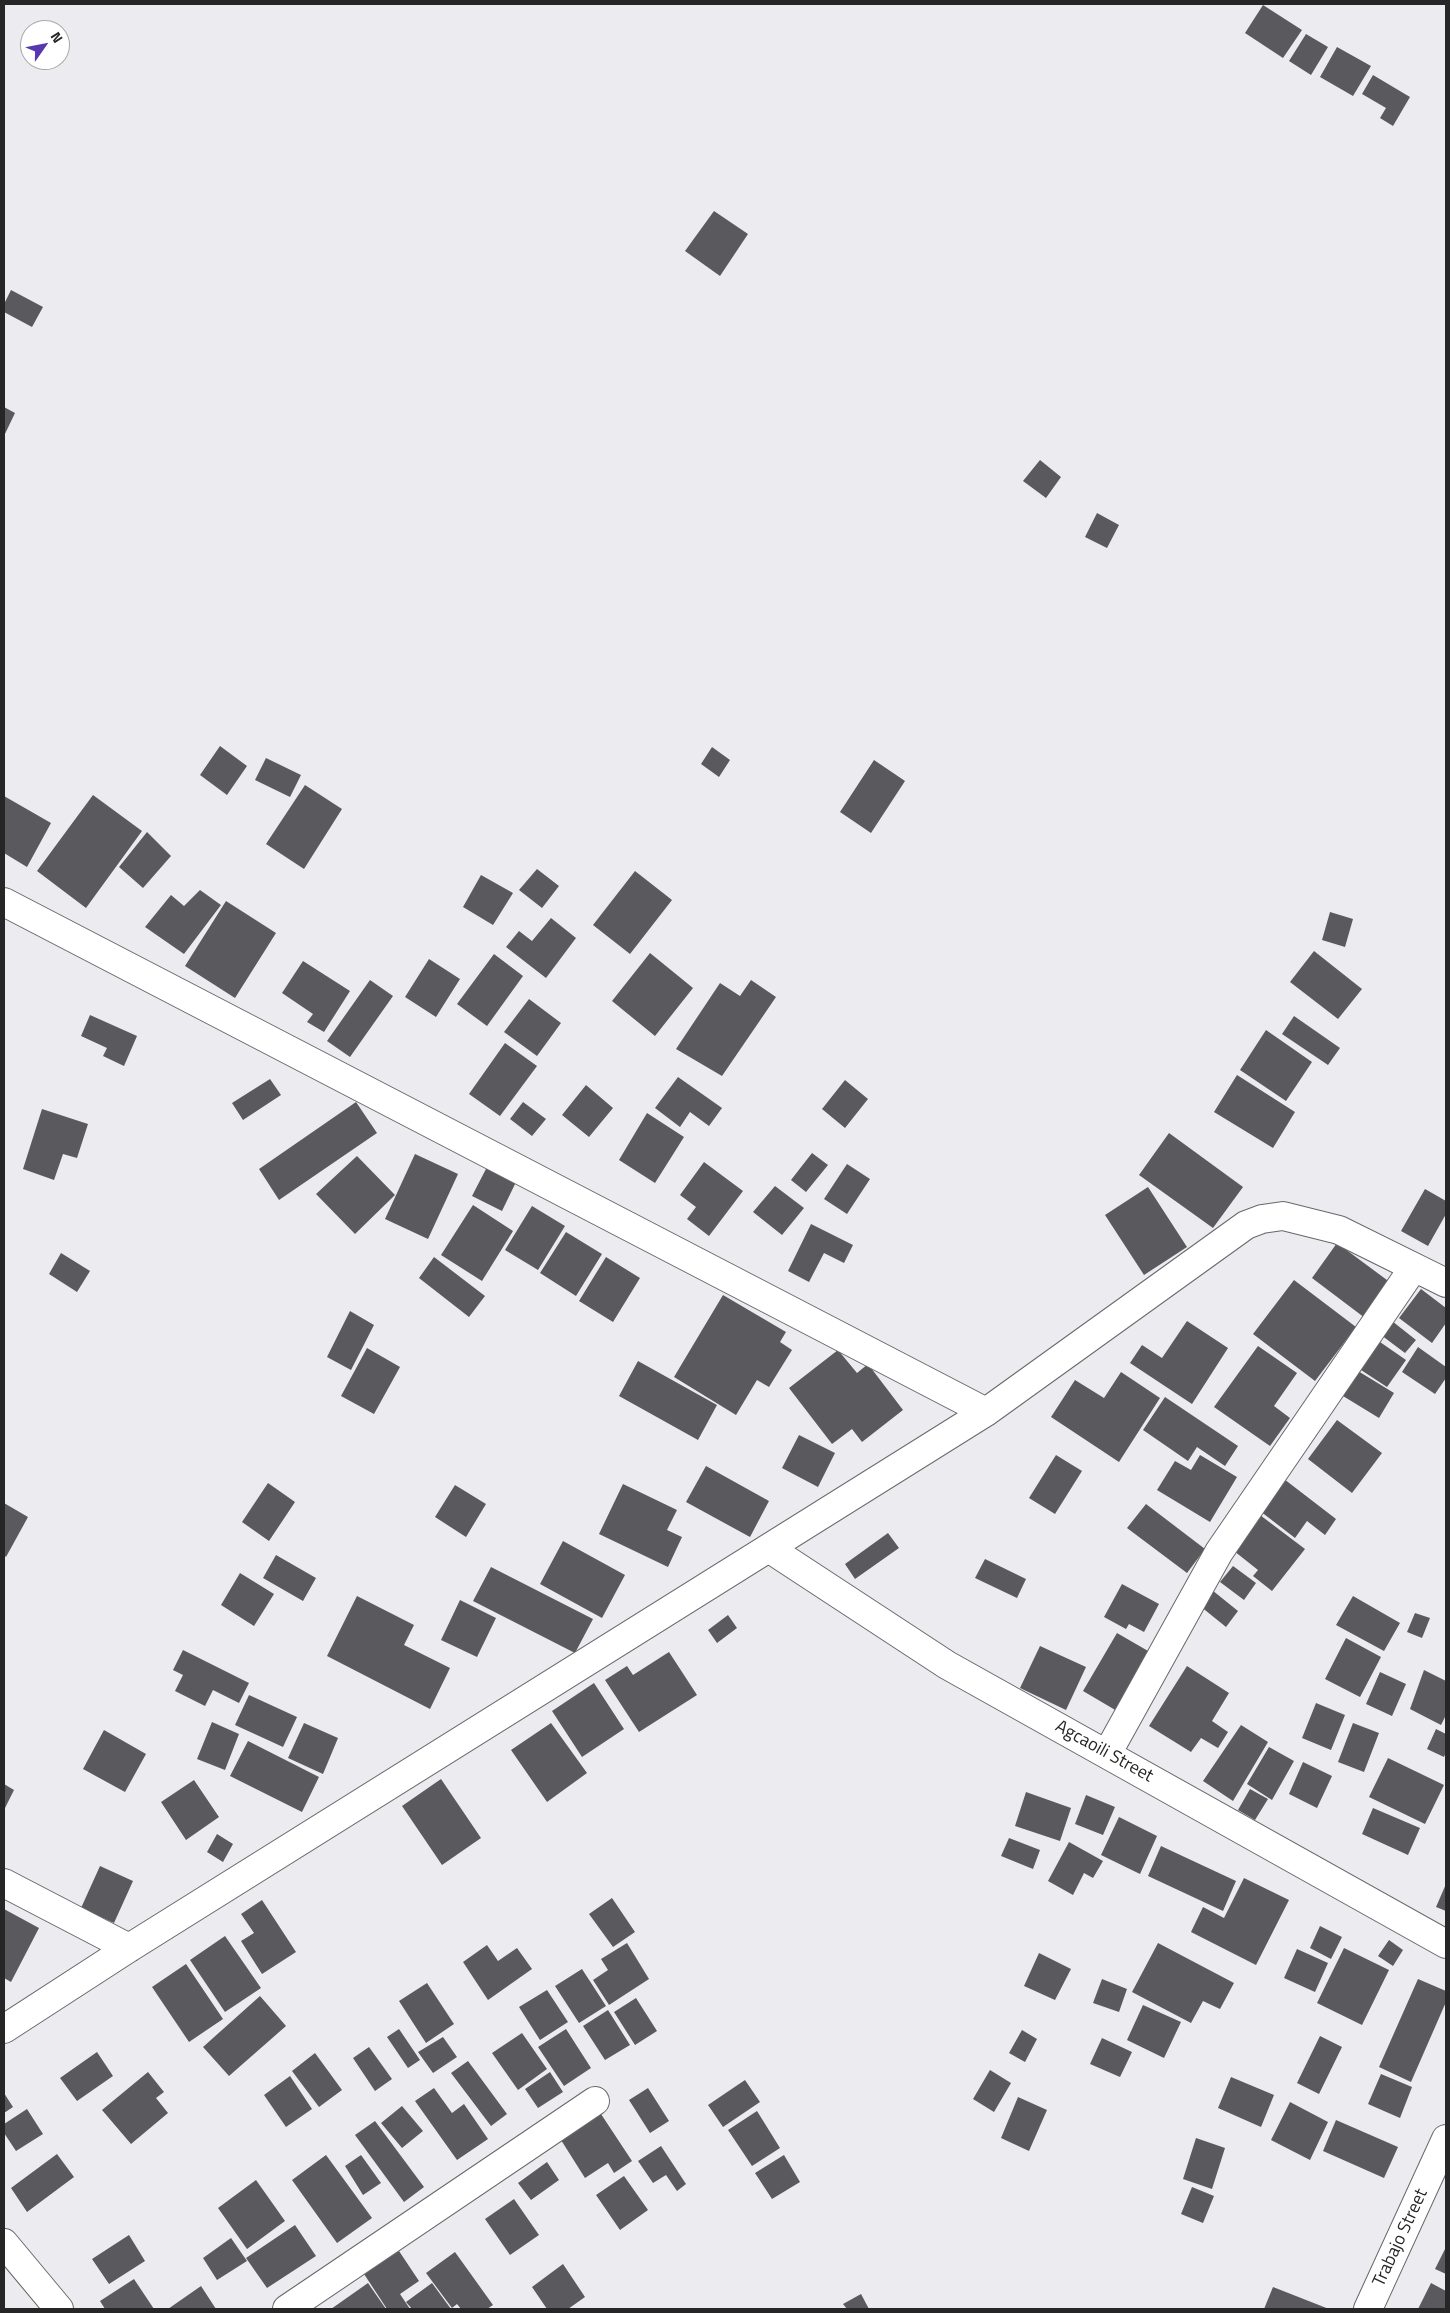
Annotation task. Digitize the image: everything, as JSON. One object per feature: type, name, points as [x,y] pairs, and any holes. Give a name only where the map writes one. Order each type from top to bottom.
[{"type":"street","points":[[4,902],[986,1412]]},
{"type":"street","points":[[4,2029],[128,1948],[770,1549],[986,1412],[1246,1225],[1262,1219],[1283,1216],[1339,1230],[1446,1283]]},
{"type":"street","points":[[1107,1754],[1219,1552],[1414,1267]]},
{"type":"street","name":"Agcaoili Street","points":[[770,1549],[947,1665],[1446,1944]]},
{"type":"street","points":[[4,1883],[128,1948]]},
{"type":"street","points":[[287,2309],[595,2101]]},
{"type":"street","name":"Trabajo Street","points":[[1368,2309],[1446,2139]]},
{"type":"street","points":[[4,2243],[59,2309]]},
{"type":"building","points":[[1263,5],[1302,30],[1283,58],[1245,33]]},
{"type":"building","points":[[1306,34],[1328,47],[1311,75],[1289,61]]},
{"type":"building","points":[[1337,47],[1371,66],[1353,96],[1320,77]]},
{"type":"building","points":[[1373,75],[1410,97],[1393,126],[1380,118],[1386,108],[1362,94]]},
{"type":"building","points":[[714,211],[748,234],[720,276],[685,251]]},
{"type":"building","points":[[11,290],[43,307],[32,327],[4,312],[4,304]]},
{"type":"building","points":[[4,407],[15,413],[4,436]]},
{"type":"building","points":[[1040,460],[1061,477],[1046,498],[1023,481]]},
{"type":"building","points":[[1097,513],[1119,525],[1107,548],[1085,537]]},
{"type":"building","points":[[220,746],[247,766],[227,795],[200,775]]},
{"type":"building","points":[[712,747],[730,760],[719,777],[701,764]]},
{"type":"building","points":[[266,758],[301,775],[290,797],[255,780]]},
{"type":"building","points":[[874,760],[905,781],[871,833],[840,812]]},
{"type":"building","points":[[305,785],[342,809],[304,869],[266,844]]},
{"type":"building","points":[[93,795],[142,831],[86,908],[37,871]]},
{"type":"building","points":[[4,796],[51,823],[27,867],[4,853]]},
{"type":"building","points":[[147,832],[171,856],[143,888],[119,867]]},
{"type":"building","points":[[537,869],[559,886],[542,908],[519,890]]},
{"type":"building","points":[[635,871],[672,900],[630,954],[593,925]]},
{"type":"building","points":[[481,875],[513,893],[493,925],[463,907]]},
{"type":"building","points":[[200,890],[221,905],[184,954],[145,927],[171,895],[184,906]]},
{"type":"building","points":[[226,901],[276,933],[235,998],[185,966]]},
{"type":"building","points":[[1330,912],[1353,919],[1345,947],[1322,940]]},
{"type":"building","points":[[551,918],[576,938],[546,978],[506,947],[519,931],[532,941]]},
{"type":"building","points":[[1314,951],[1362,989],[1338,1019],[1290,982]]},
{"type":"building","points":[[650,953],[693,988],[655,1036],[612,1001]]},
{"type":"building","points":[[494,954],[523,976],[487,1026],[457,1004]]},
{"type":"building","points":[[429,959],[460,979],[436,1017],[405,997]]},
{"type":"building","points":[[303,961],[350,991],[324,1032],[307,1022],[313,1014],[282,993]]},
{"type":"building","points":[[370,980],[393,996],[350,1057],[327,1041]]},
{"type":"building","points":[[751,980],[776,997],[722,1076],[676,1049],[720,983],[740,996]]},
{"type":"building","points":[[529,999],[561,1023],[537,1056],[504,1032]]},
{"type":"building","points":[[90,1015],[137,1036],[124,1066],[103,1056],[107,1048],[81,1036]]},
{"type":"building","points":[[1294,1016],[1340,1048],[1328,1065],[1282,1034]]},
{"type":"building","points":[[1266,1030],[1312,1062],[1286,1101],[1240,1070]]},
{"type":"building","points":[[505,1043],[537,1066],[500,1116],[469,1094]]},
{"type":"building","points":[[1237,1075],[1295,1112],[1273,1148],[1214,1112]]},
{"type":"building","points":[[678,1077],[722,1108],[709,1126],[690,1112],[680,1127],[655,1108]]},
{"type":"building","points":[[270,1079],[281,1095],[243,1120],[232,1103]]},
{"type":"building","points":[[845,1080],[868,1099],[845,1128],[822,1109]]},
{"type":"building","points":[[586,1085],[613,1108],[589,1137],[562,1115]]},
{"type":"building","points":[[356,1102],[377,1133],[279,1200],[259,1169]]},
{"type":"building","points":[[523,1102],[546,1119],[532,1136],[510,1119]]},
{"type":"building","points":[[42,1109],[88,1124],[77,1158],[63,1154],[54,1180],[23,1169]]},
{"type":"building","points":[[647,1113],[684,1137],[655,1183],[619,1160]]},
{"type":"building","points":[[1169,1133],[1243,1187],[1213,1228],[1139,1175]]},
{"type":"building","points":[[812,1153],[828,1165],[806,1192],[791,1180]]},
{"type":"building","points":[[415,1154],[458,1174],[428,1239],[385,1219]]},
{"type":"building","points":[[357,1156],[395,1195],[355,1234],[316,1194]]},
{"type":"building","points":[[704,1162],[743,1191],[709,1236],[687,1219],[696,1207],[680,1195]]},
{"type":"building","points":[[847,1164],[870,1179],[847,1214],[824,1199]]},
{"type":"building","points":[[487,1167],[516,1182],[502,1211],[472,1196]]},
{"type":"building","points":[[775,1186],[804,1208],[782,1235],[753,1212]]},
{"type":"building","points":[[1148,1187],[1187,1247],[1144,1275],[1105,1215]]},
{"type":"building","points":[[1425,1189],[1446,1201],[1446,1214],[1428,1246],[1401,1231]]},
{"type":"building","points":[[473,1205],[513,1231],[482,1281],[441,1255]]},
{"type":"building","points":[[532,1206],[565,1226],[538,1270],[505,1250]]},
{"type":"building","points":[[811,1224],[853,1245],[844,1263],[824,1253],[809,1282],[788,1271]]},
{"type":"building","points":[[566,1232],[602,1254],[576,1296],[540,1273]]},
{"type":"building","points":[[1337,1243],[1391,1283],[1365,1318],[1312,1278]]},
{"type":"building","points":[[61,1253],[90,1271],[77,1292],[49,1274]]},
{"type":"building","points":[[434,1257],[485,1296],[469,1317],[419,1278]]},
{"type":"building","points":[[606,1257],[640,1278],[613,1322],[579,1301]]},
{"type":"building","points":[[1294,1280],[1356,1327],[1315,1381],[1253,1334]]},
{"type":"building","points":[[1421,1289],[1446,1308],[1446,1323],[1432,1343],[1399,1318]]},
{"type":"building","points":[[723,1295],[786,1332],[780,1342],[792,1350],[769,1387],[757,1380],[736,1415],[674,1377]]},
{"type":"building","points":[[350,1311],[374,1325],[351,1370],[327,1357]]},
{"type":"building","points":[[1187,1321],[1228,1348],[1192,1404],[1130,1363],[1142,1345],[1162,1358]]},
{"type":"building","points":[[1392,1321],[1416,1340],[1405,1353],[1381,1335]]},
{"type":"building","points":[[1380,1342],[1406,1360],[1387,1387],[1361,1370]]},
{"type":"building","points":[[1258,1346],[1297,1373],[1274,1406],[1290,1418],[1270,1446],[1214,1407]]},
{"type":"building","points":[[1418,1347],[1446,1367],[1446,1378],[1435,1394],[1402,1372]]},
{"type":"building","points":[[367,1348],[400,1367],[374,1414],[341,1396]]},
{"type":"building","points":[[838,1350],[857,1373],[868,1364],[903,1410],[862,1442],[852,1429],[832,1444],[789,1388]]},
{"type":"building","points":[[638,1361],[717,1405],[698,1440],[619,1396]]},
{"type":"building","points":[[1358,1371],[1394,1393],[1379,1418],[1343,1396]]},
{"type":"building","points":[[1121,1372],[1160,1398],[1119,1462],[1051,1417],[1075,1380],[1104,1398]]},
{"type":"building","points":[[1165,1397],[1238,1446],[1225,1466],[1197,1447],[1188,1461],[1143,1430]]},
{"type":"building","points":[[1337,1420],[1382,1453],[1352,1493],[1308,1459]]},
{"type":"building","points":[[799,1435],[835,1453],[818,1487],[782,1468]]},
{"type":"building","points":[[1056,1455],[1082,1471],[1055,1514],[1029,1498]]},
{"type":"building","points":[[1200,1455],[1237,1477],[1210,1522],[1157,1490],[1175,1461],[1191,1470]]},
{"type":"building","points":[[706,1466],[769,1501],[750,1537],[686,1502]]},
{"type":"building","points":[[1284,1479],[1336,1519],[1325,1535],[1307,1521],[1295,1538],[1260,1511]]},
{"type":"building","points":[[268,1483],[295,1502],[269,1541],[242,1522]]},
{"type":"building","points":[[623,1484],[677,1510],[667,1530],[682,1537],[668,1567],[599,1534]]},
{"type":"building","points":[[455,1485],[486,1504],[466,1537],[435,1517]]},
{"type":"building","points":[[4,1503],[28,1517],[6,1557],[4,1555]]},
{"type":"building","points":[[1146,1504],[1205,1549],[1187,1573],[1127,1528]]},
{"type":"building","points":[[1256,1512],[1305,1549],[1272,1591],[1253,1576],[1258,1570],[1229,1547]]},
{"type":"building","points":[[888,1533],[899,1548],[855,1579],[845,1564]]},
{"type":"building","points":[[563,1541],[625,1575],[602,1618],[540,1584]]},
{"type":"building","points":[[276,1555],[316,1578],[303,1601],[263,1578]]},
{"type":"building","points":[[985,1559],[1026,1579],[1017,1598],[975,1578]]},
{"type":"building","points":[[1233,1566],[1256,1583],[1244,1600],[1220,1582]]},
{"type":"building","points":[[491,1567],[593,1619],[575,1653],[473,1601]]},
{"type":"building","points":[[240,1573],[274,1594],[254,1626],[221,1605]]},
{"type":"building","points":[[1122,1584],[1159,1604],[1144,1632],[1129,1624],[1126,1629],[1104,1617]]},
{"type":"building","points":[[1212,1590],[1238,1611],[1226,1627],[1200,1606]]},
{"type":"building","points":[[357,1596],[414,1625],[404,1645],[450,1668],[430,1709],[327,1656]]},
{"type":"building","points":[[1353,1596],[1400,1623],[1384,1651],[1336,1625]]},
{"type":"building","points":[[460,1600],[496,1618],[477,1657],[441,1640]]},
{"type":"building","points":[[1415,1613],[1430,1618],[1422,1638],[1407,1632]]},
{"type":"building","points":[[728,1615],[737,1628],[717,1643],[708,1630]]},
{"type":"building","points":[[1117,1633],[1155,1655],[1122,1714],[1083,1691]]},
{"type":"building","points":[[1346,1638],[1381,1657],[1360,1697],[1325,1679]]},
{"type":"building","points":[[1040,1646],[1086,1667],[1066,1710],[1020,1688]]},
{"type":"building","points":[[183,1650],[249,1683],[239,1703],[213,1690],[205,1706],[175,1691],[183,1675],[173,1670]]},
{"type":"building","points":[[669,1652],[697,1695],[639,1732],[605,1680],[627,1666],[633,1675]]},
{"type":"building","points":[[1187,1666],[1229,1693],[1212,1721],[1228,1732],[1218,1748],[1201,1738],[1191,1752],[1149,1726]]},
{"type":"building","points":[[1424,1670],[1446,1681],[1446,1715],[1441,1725],[1410,1709]]},
{"type":"building","points":[[1380,1672],[1406,1684],[1392,1716],[1366,1704]]},
{"type":"building","points":[[594,1683],[624,1729],[582,1757],[552,1711]]},
{"type":"building","points":[[249,1695],[297,1717],[283,1747],[235,1725]]},
{"type":"building","points":[[1316,1703],[1345,1715],[1331,1750],[1302,1738]]},
{"type":"building","points":[[212,1722],[239,1734],[225,1770],[197,1759]]},
{"type":"building","points":[[304,1723],[338,1738],[323,1774],[288,1758]]},
{"type":"building","points":[[551,1723],[587,1773],[547,1802],[511,1750]]},
{"type":"building","points":[[1353,1723],[1379,1733],[1364,1772],[1338,1762]]},
{"type":"building","points":[[1241,1725],[1268,1742],[1233,1801],[1203,1781]]},
{"type":"building","points":[[1436,1729],[1446,1734],[1446,1752],[1444,1757],[1427,1749]]},
{"type":"building","points":[[104,1730],[146,1754],[125,1792],[83,1769]]},
{"type":"building","points":[[248,1741],[319,1777],[302,1812],[230,1776]]},
{"type":"building","points":[[1269,1747],[1294,1761],[1272,1800],[1247,1784]]},
{"type":"building","points":[[1388,1758],[1444,1785],[1425,1824],[1369,1797]]},
{"type":"building","points":[[1303,1762],[1332,1776],[1317,1808],[1289,1794]]},
{"type":"building","points":[[441,1779],[481,1838],[442,1865],[402,1806]]},
{"type":"building","points":[[194,1780],[219,1817],[186,1840],[161,1802]]},
{"type":"building","points":[[4,1784],[14,1790],[4,1810]]},
{"type":"building","points":[[1250,1789],[1268,1799],[1255,1820],[1238,1810]]},
{"type":"building","points":[[1026,1792],[1071,1808],[1060,1841],[1015,1826]]},
{"type":"building","points":[[1086,1795],[1115,1807],[1103,1835],[1075,1824]]},
{"type":"building","points":[[1373,1808],[1420,1828],[1408,1855],[1362,1834]]},
{"type":"building","points":[[1119,1817],[1157,1836],[1140,1874],[1101,1855]]},
{"type":"building","points":[[217,1834],[233,1844],[223,1862],[207,1852]]},
{"type":"building","points":[[1009,1838],[1040,1850],[1033,1869],[1001,1856]]},
{"type":"building","points":[[1069,1842],[1103,1861],[1093,1878],[1084,1873],[1073,1895],[1048,1881]]},
{"type":"building","points":[[1161,1846],[1236,1881],[1223,1911],[1148,1876]]},
{"type":"building","points":[[100,1866],[133,1881],[114,1923],[81,1908]]},
{"type":"building","points":[[1244,1878],[1289,1900],[1256,1965],[1191,1932],[1203,1907],[1224,1918]]},
{"type":"building","points":[[1446,1884],[1446,1911],[1436,1907]]},
{"type":"building","points":[[612,1898],[635,1932],[613,1947],[589,1914]]},
{"type":"building","points":[[262,1900],[296,1952],[262,1974],[241,1941],[254,1933],[241,1914]]},
{"type":"building","points":[[4,1909],[39,1928],[11,1982],[4,1978]]},
{"type":"building","points":[[1320,1926],[1342,1937],[1331,1959],[1310,1948]]},
{"type":"building","points":[[225,1936],[261,1988],[225,2012],[190,1960]]},
{"type":"building","points":[[1389,1940],[1403,1950],[1393,1966],[1378,1956]]},
{"type":"building","points":[[627,1943],[649,1979],[609,2005],[593,1980],[608,1970],[601,1959]]},
{"type":"building","points":[[1158,1943],[1234,1983],[1220,2009],[1203,2001],[1191,2023],[1132,1992]]},
{"type":"building","points":[[487,1945],[498,1961],[517,1948],[532,1969],[488,2000],[463,1962]]},
{"type":"building","points":[[1344,1948],[1389,1970],[1362,2025],[1317,2003]]},
{"type":"building","points":[[1297,1949],[1328,1963],[1315,1992],[1284,1978]]},
{"type":"building","points":[[1039,1953],[1071,1969],[1055,2000],[1024,1986]]},
{"type":"building","points":[[186,1964],[223,2019],[189,2042],[152,1987]]},
{"type":"building","points":[[582,1969],[606,2006],[579,2023],[555,1986]]},
{"type":"building","points":[[1102,1979],[1127,1989],[1119,2012],[1093,2003]]},
{"type":"building","points":[[1418,1979],[1446,1991],[1446,2002],[1411,2082],[1379,2067]]},
{"type":"building","points":[[427,1983],[454,2024],[426,2043],[399,2001]]},
{"type":"building","points":[[547,1990],[568,2022],[540,2040],[519,2007]]},
{"type":"building","points":[[260,1996],[286,2026],[229,2076],[203,2047]]},
{"type":"building","points":[[636,1998],[657,2031],[635,2045],[614,2012]]},
{"type":"building","points":[[1143,2005],[1181,2022],[1164,2058],[1127,2040]]},
{"type":"building","points":[[608,2010],[630,2045],[605,2060],[583,2026]]},
{"type":"building","points":[[399,2029],[420,2060],[408,2068],[387,2037]]},
{"type":"building","points":[[566,2029],[591,2068],[564,2086],[538,2047]]},
{"type":"building","points":[[1022,2030],[1037,2039],[1025,2062],[1009,2053]]},
{"type":"building","points":[[522,2033],[547,2069],[518,2090],[492,2053]]},
{"type":"building","points":[[1320,2036],[1342,2047],[1319,2094],[1297,2083]]},
{"type":"building","points":[[443,2037],[457,2057],[433,2073],[418,2052]]},
{"type":"building","points":[[1102,2038],[1132,2052],[1120,2077],[1090,2064]]},
{"type":"building","points":[[369,2047],[392,2079],[375,2091],[353,2058]]},
{"type":"building","points":[[97,2052],[113,2076],[77,2101],[60,2078]]},
{"type":"building","points":[[315,2053],[342,2090],[319,2107],[292,2071]]},
{"type":"building","points":[[468,2061],[507,2114],[491,2126],[451,2073]]},
{"type":"building","points":[[990,2070],[1011,2083],[994,2112],[973,2099]]},
{"type":"building","points":[[148,2072],[164,2092],[156,2098],[168,2113],[131,2144],[102,2110]]},
{"type":"building","points":[[550,2072],[563,2092],[538,2108],[525,2089]]},
{"type":"building","points":[[1381,2074],[1412,2087],[1400,2118],[1368,2104]]},
{"type":"building","points":[[290,2076],[312,2109],[286,2127],[264,2095]]},
{"type":"building","points":[[1231,2077],[1274,2095],[1261,2127],[1218,2108]]},
{"type":"building","points":[[745,2080],[760,2102],[723,2127],[708,2105]]},
{"type":"building","points":[[434,2088],[452,2113],[464,2104],[488,2139],[457,2160],[415,2101]]},
{"type":"building","points":[[648,2088],[669,2121],[650,2133],[629,2100]]},
{"type":"building","points":[[4,2093],[13,2107],[4,2113]]},
{"type":"building","points":[[1018,2097],[1047,2110],[1029,2151],[1001,2138]]},
{"type":"building","points":[[1290,2102],[1328,2122],[1310,2160],[1271,2140]]},
{"type":"building","points":[[402,2106],[423,2131],[402,2148],[381,2123]]},
{"type":"building","points":[[27,2109],[43,2134],[16,2151],[4,2133],[4,2124]]},
{"type":"building","points":[[757,2111],[780,2148],[752,2166],[728,2130]]},
{"type":"building","points":[[601,2114],[632,2161],[614,2173],[608,2163],[585,2178],[561,2140]]},
{"type":"building","points":[[1336,2120],[1398,2147],[1384,2178],[1323,2151]]},
{"type":"building","points":[[375,2121],[424,2187],[404,2202],[355,2135]]},
{"type":"building","points":[[1196,2138],[1225,2148],[1212,2189],[1183,2179]]},
{"type":"building","points":[[661,2146],[686,2184],[677,2191],[666,2175],[653,2183],[638,2161]]},
{"type":"building","points":[[57,2154],[74,2177],[27,2212],[11,2188]]},
{"type":"building","points":[[326,2155],[372,2218],[337,2243],[292,2180]]},
{"type":"building","points":[[361,2155],[381,2183],[363,2195],[345,2166]]},
{"type":"building","points":[[784,2155],[800,2182],[772,2199],[755,2173]]},
{"type":"building","points":[[547,2162],[559,2180],[531,2200],[518,2183]]},
{"type":"building","points":[[624,2176],[648,2210],[620,2230],[596,2195]]},
{"type":"building","points":[[256,2180],[285,2221],[247,2249],[218,2208]]},
{"type":"building","points":[[1192,2187],[1214,2196],[1203,2223],[1181,2214]]},
{"type":"building","points":[[514,2199],[539,2235],[510,2255],[485,2219]]},
{"type":"building","points":[[295,2225],[316,2256],[267,2288],[246,2258]]},
{"type":"building","points":[[129,2235],[145,2261],[109,2284],[92,2259]]},
{"type":"building","points":[[231,2238],[247,2261],[217,2280],[203,2258]]},
{"type":"building","points":[[1446,2247],[1446,2274],[1435,2269]]},
{"type":"building","points":[[399,2251],[419,2281],[400,2294],[410,2309],[387,2309],[364,2274]]},
{"type":"building","points":[[455,2252],[493,2305],[487,2309],[461,2309],[457,2304],[452,2308],[426,2273]]},
{"type":"building","points":[[563,2264],[585,2297],[568,2309],[547,2309],[532,2287]]},
{"type":"building","points":[[134,2279],[154,2309],[105,2309],[100,2301]]},
{"type":"building","points":[[368,2283],[386,2309],[331,2309]]},
{"type":"building","points":[[432,2283],[451,2309],[412,2309],[406,2302]]},
{"type":"building","points":[[1431,2283],[1446,2291],[1446,2309],[1418,2309]]},
{"type":"building","points":[[201,2286],[216,2309],[168,2309]]},
{"type":"building","points":[[1273,2287],[1329,2309],[1264,2309]]},
{"type":"building","points":[[861,2294],[869,2309],[847,2309],[843,2304]]}]
